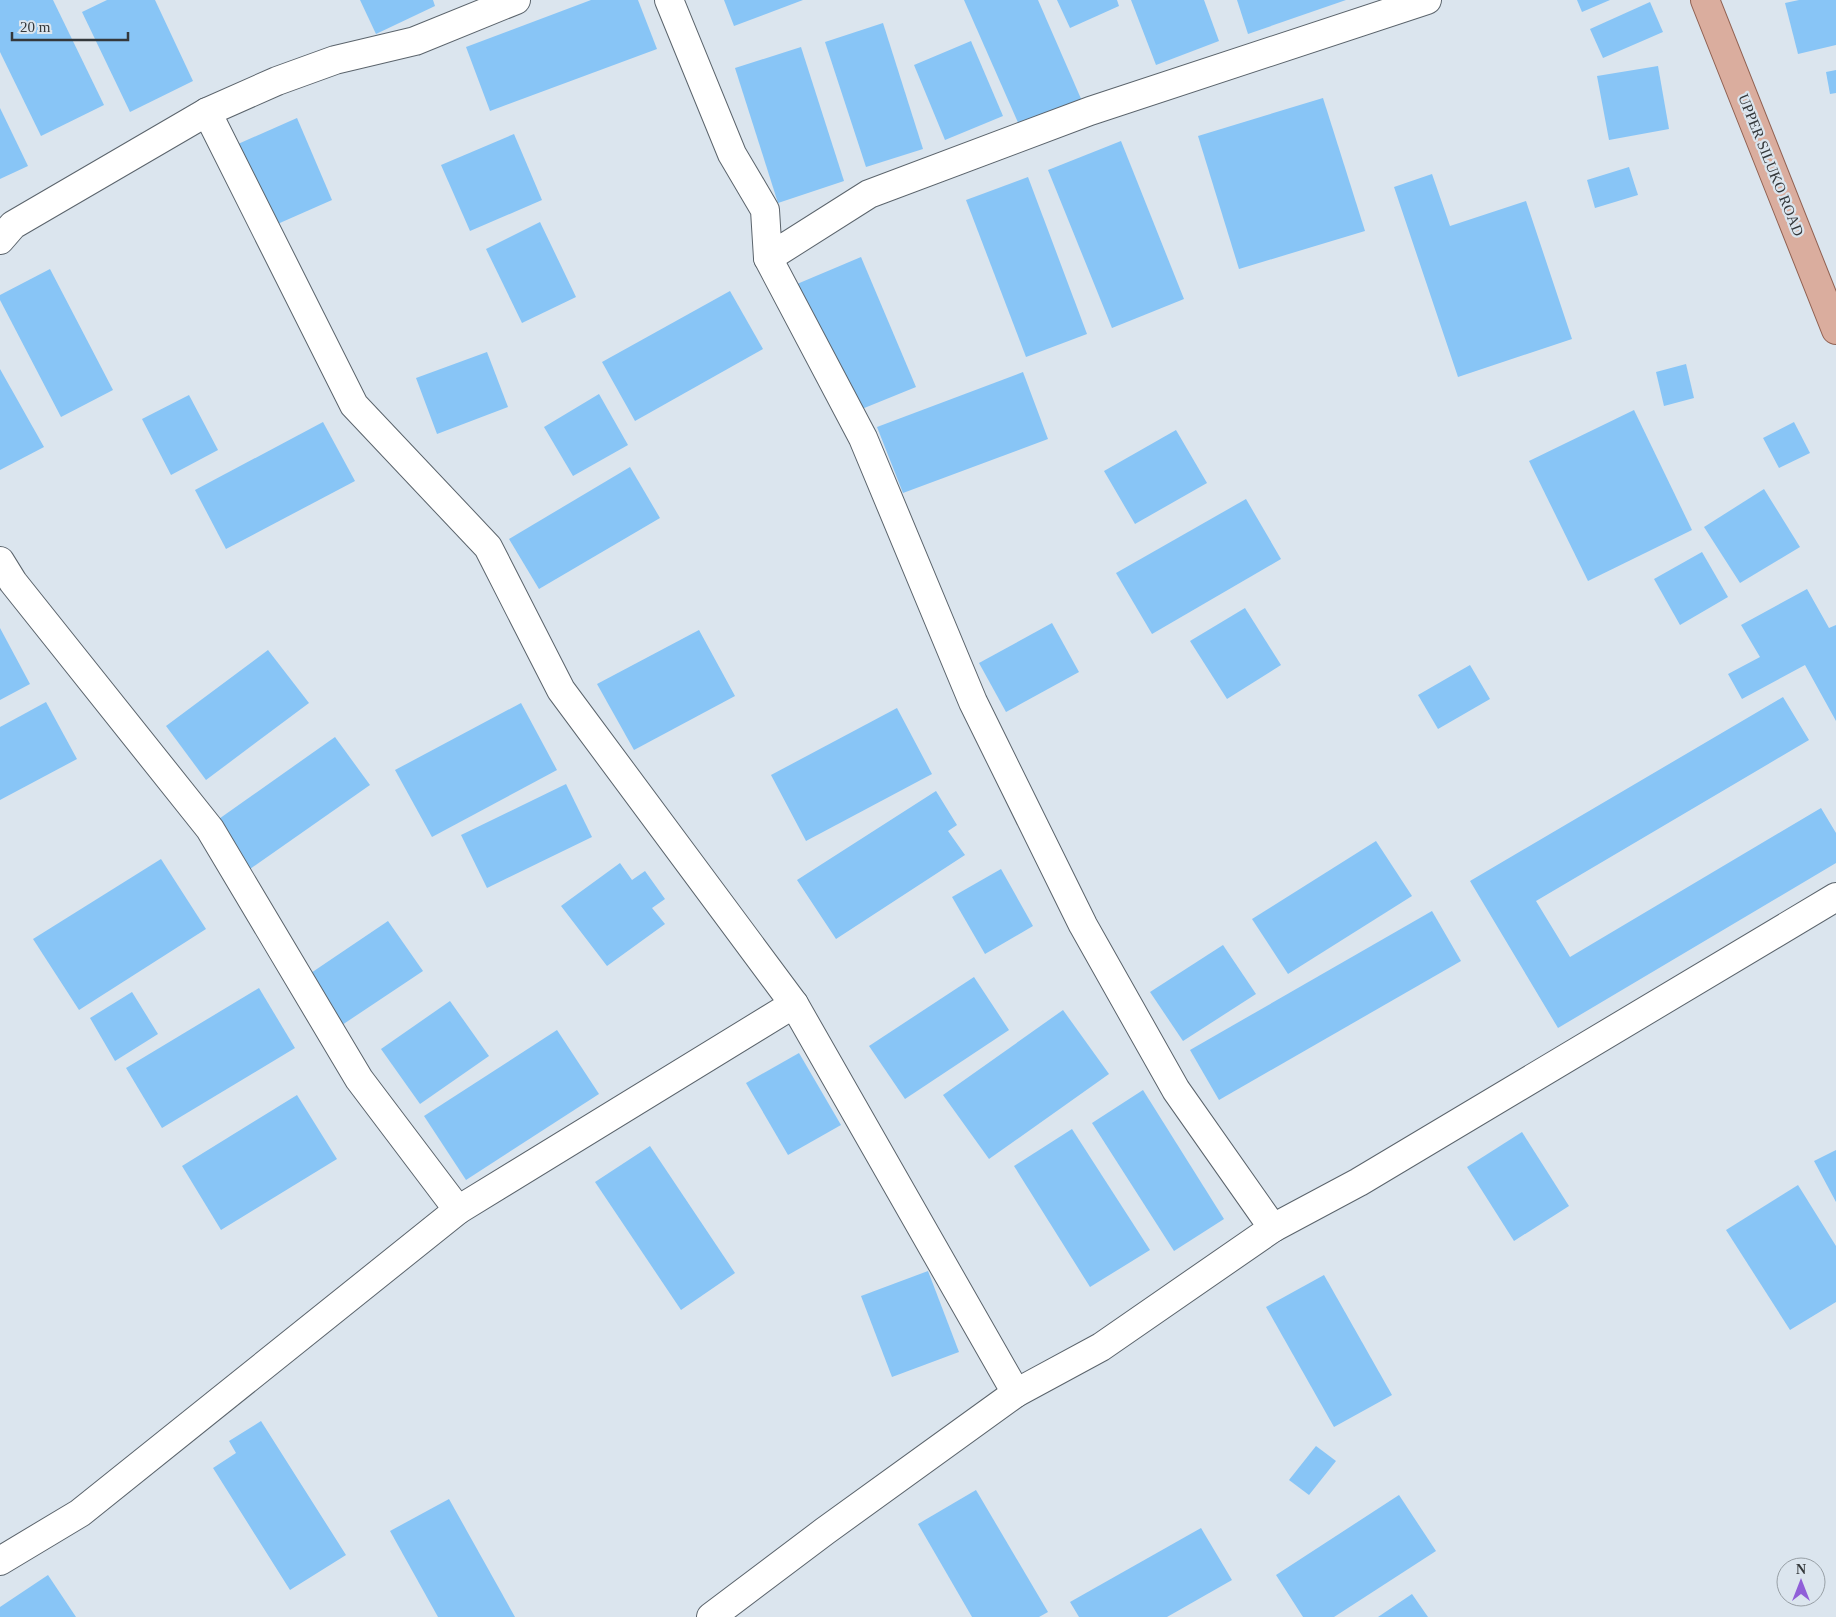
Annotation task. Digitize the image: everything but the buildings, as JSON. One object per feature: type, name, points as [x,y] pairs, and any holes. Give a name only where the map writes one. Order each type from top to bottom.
[{"type":"main road","name":"UPPER SILUKO ROAD","points":[[1705,0],[1836,330]]},
{"type":"street","points":[[0,240],[13,225],[207,112],[335,60],[416,41],[516,0]]},
{"type":"street","points":[[669,0],[732,154],[765,210],[768,258],[863,438],[973,702],[1083,925],[1176,1090],[1273,1228]]},
{"type":"street","points":[[768,258],[869,194],[1090,111],[1427,0]]},
{"type":"street","points":[[207,112],[354,405],[488,547],[561,690],[794,1004],[1016,1393]]},
{"type":"street","points":[[0,561],[13,582],[210,829],[359,1079],[458,1210]]},
{"type":"street","points":[[711,1617],[824,1532],[1016,1393],[1101,1347],[1273,1228],[1360,1182],[1836,897]]},
{"type":"street","points":[[0,1561],[80,1513],[458,1210],[794,1004]]}]
